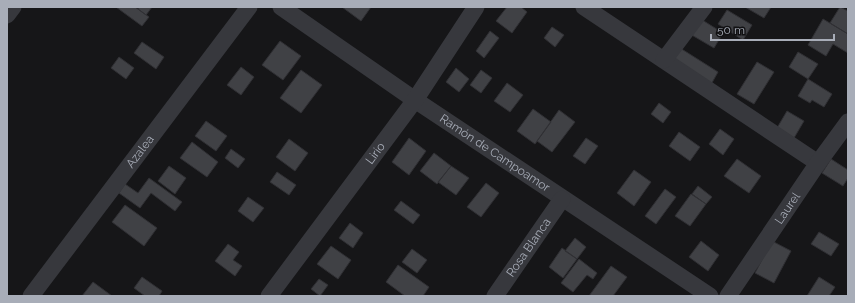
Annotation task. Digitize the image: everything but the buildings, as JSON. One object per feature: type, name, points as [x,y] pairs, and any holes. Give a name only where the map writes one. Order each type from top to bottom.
[{"type":"street","points":[[7,15],[13,7]]},
{"type":"street","name":"Azalea","points":[[31,296],[249,7]]},
{"type":"street","name":"Ramón de Campoamor","points":[[280,7],[562,199],[710,296]]},
{"type":"street","name":"Lirio","points":[[269,296],[415,100],[476,7]]},
{"type":"street","points":[[584,7],[818,163]]},
{"type":"street","points":[[664,60],[704,7]]},
{"type":"street","name":"Laurel","points":[[728,296],[818,163],[848,122]]},
{"type":"street","name":"Rosa Blanca","points":[[495,296],[562,199]]}]
